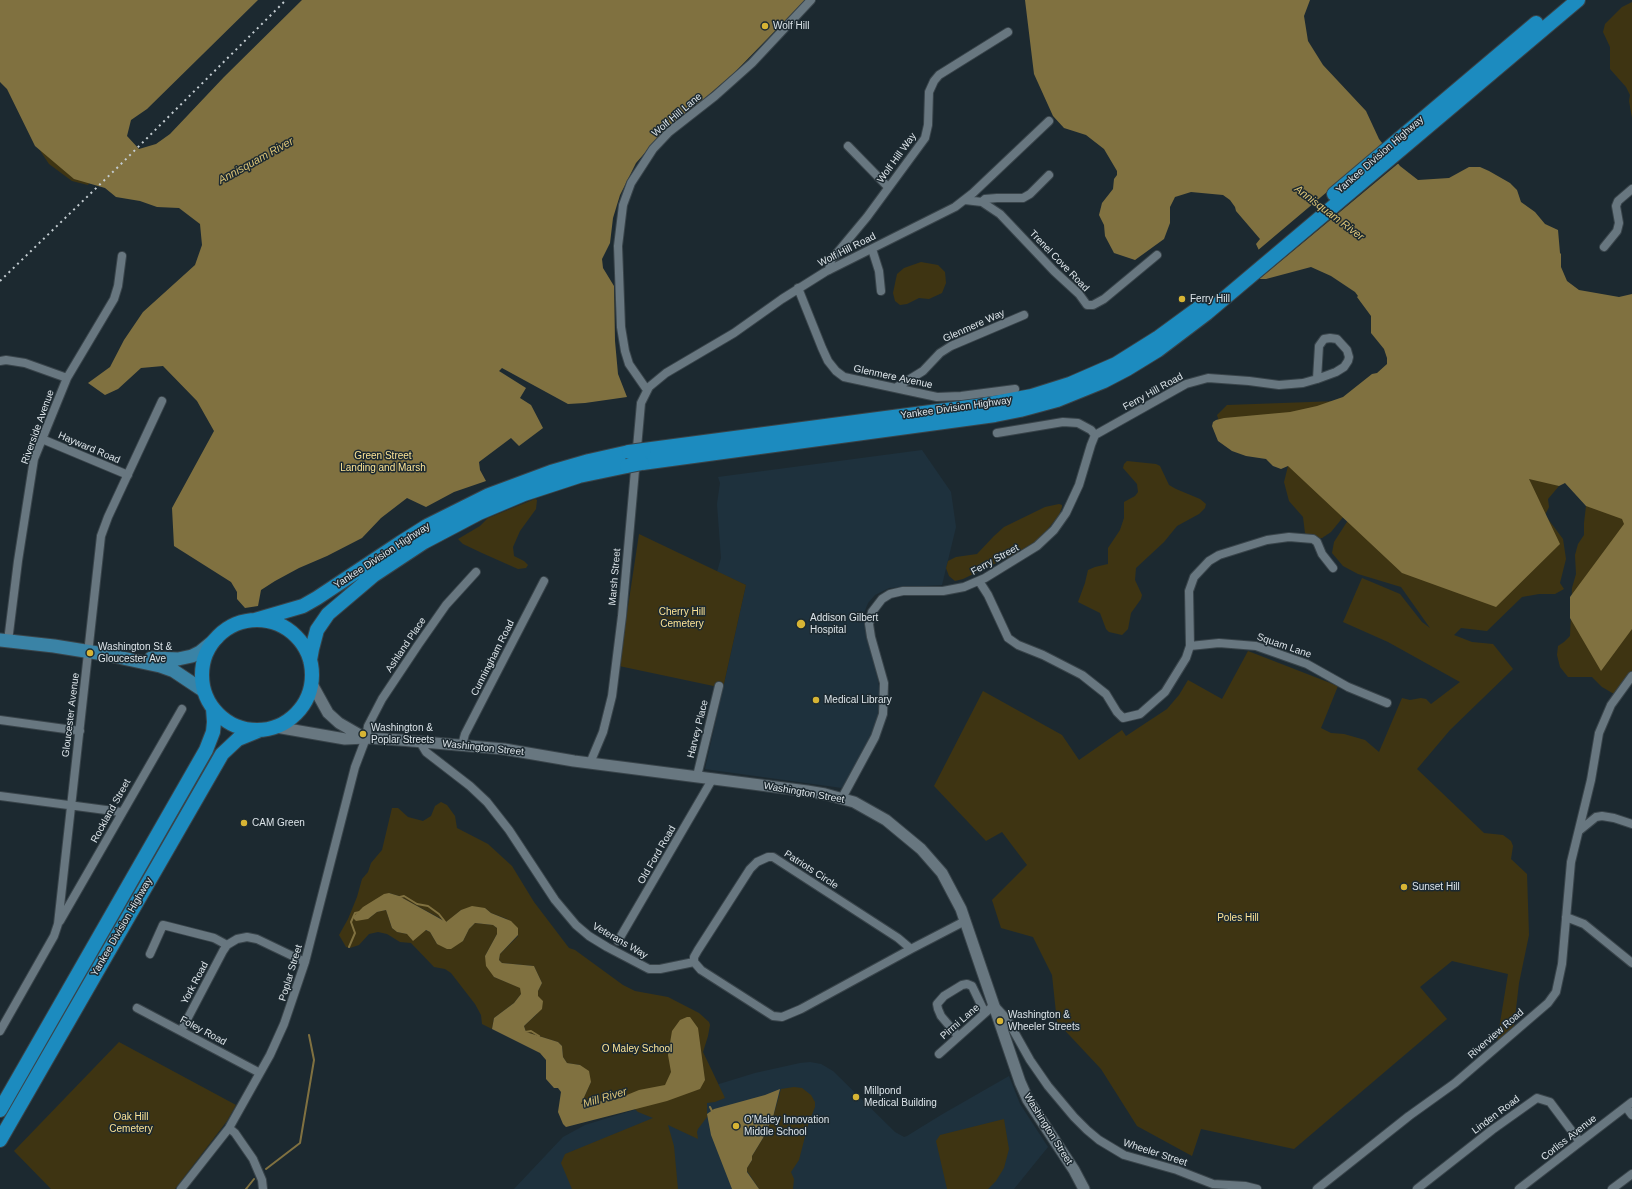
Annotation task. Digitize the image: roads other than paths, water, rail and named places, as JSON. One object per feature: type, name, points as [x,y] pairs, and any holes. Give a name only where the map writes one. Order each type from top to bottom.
[{"type":"highway","name":"Yankee Division Highway","points":[[255,620],[303,606],[420,530],[489,496],[558,470],[643,456],[995,415],[1033,407],[1080,391],[1126,369],[1186,329],[1225,293],[1434,115],[1563,0]]},
{"type":"highway","name":"Yankee Division Highway","points":[[1434,115],[1578,0]]},
{"type":"highway","name":"Yankee Division Highway","points":[[310,660],[317,630],[328,614],[374,575],[424,542],[479,513],[524,494],[628,459]]},
{"type":"highway","points":[[255,620],[273,623],[290,631],[302,642],[310,660],[312,684],[309,695],[296,714],[284,724],[260,730],[247,730],[224,720],[213,708],[204,691],[202,679],[205,658],[217,638],[234,626],[255,620]]},
{"type":"highway","name":"Yankee Division Highway","points":[[0,1110],[206,750],[213,732],[213,708]]},
{"type":"highway","name":"Yankee Division Highway","points":[[0,1140],[222,754],[238,739],[260,730]]},
{"type":"main road","points":[[4,640],[104,654],[168,660],[188,657],[200,652],[217,638]]},
{"type":"main road","points":[[104,654],[160,666],[174,671],[204,691]]},
{"type":"main road","name":"Washington Street","points":[[312,684],[328,713],[339,723],[366,738]]},
{"type":"main road","name":"Washington Street","points":[[276,727],[345,740],[366,738],[504,749],[807,791],[854,802],[886,820],[922,848],[942,873],[961,909],[1020,1082],[1028,1100],[1074,1170],[1084,1189]]},
{"type":"street","name":"Wolf Hill Lane","points":[[647,390],[629,364],[624,351],[621,327],[618,246],[623,205],[631,183],[648,155],[662,140],[674,128],[715,96],[752,63],[811,0]]},
{"type":"street","name":"Wolf Hill Way","points":[[829,270],[832,259],[867,217],[926,135],[928,125],[928,92],[934,81],[939,75],[1008,32]]},
{"type":"street","name":"Wolf Hill Road","points":[[647,390],[658,378],[734,333],[798,288],[829,270],[946,212],[965,200],[1033,138],[1049,121]]},
{"type":"street","points":[[848,146],[888,187]]},
{"type":"street","points":[[982,202],[985,199],[1023,198],[1030,194],[1049,175]]},
{"type":"street","points":[[1604,247],[1617,231],[1619,223],[1616,211],[1618,201],[1632,188]]},
{"type":"street","name":"Trenel Cove Road","points":[[965,200],[982,202],[1006,219],[1054,271],[1079,294],[1087,305],[1093,305],[1104,299],[1157,255]]},
{"type":"street","points":[[872,248],[879,271],[881,291]]},
{"type":"street","name":"Riverside Avenue","points":[[4,640],[21,546],[34,459],[67,378],[114,299],[118,286],[122,256]]},
{"type":"street","name":"Glenmere Avenue","points":[[798,288],[828,361],[836,371],[844,377],[853,380],[897,387],[925,395],[944,397],[1014,389]]},
{"type":"street","name":"Glenmere Way","points":[[897,387],[923,371],[940,353],[951,346],[1024,315]]},
{"type":"street","name":"Ferry Hill Road","points":[[1096,435],[1177,389],[1202,379],[1220,378],[1279,385],[1303,383],[1318,379],[1336,372],[1344,367],[1348,361],[1347,350],[1337,339],[1330,338],[1324,340],[1319,346],[1318,379]]},
{"type":"street","points":[[0,361],[6,360],[25,363],[67,378]]},
{"type":"street","name":"Marsh Street","points":[[590,762],[604,732],[612,696],[622,616],[641,403],[647,390]]},
{"type":"street","name":"Gloucester Avenue","points":[[1,1026],[54,936],[58,924],[101,536],[104,524],[162,401]]},
{"type":"street","points":[[997,433],[1063,422],[1078,423],[1091,430],[1096,435]]},
{"type":"street","name":"Ferry Street","points":[[842,798],[876,737],[883,714],[884,683],[870,630],[872,612],[878,602],[890,594],[903,591],[942,591],[964,587],[979,581],[1014,562],[1037,546],[1062,519],[1079,485],[1091,444],[1096,435]]},
{"type":"street","name":"Hayward Road","points":[[42,439],[128,475]]},
{"type":"street","points":[[979,581],[988,595],[1008,638],[1018,645],[1043,655],[1082,675],[1106,694],[1117,712],[1123,718],[1140,714],[1165,692],[1186,658],[1190,646],[1188,598],[1190,587],[1194,577],[1203,567],[1219,555],[1274,538],[1284,537],[1313,539],[1317,542],[1322,554],[1333,568]]},
{"type":"street","name":"Ashland Place","points":[[366,738],[368,726],[382,699],[446,605],[476,572]]},
{"type":"street","name":"Cunningham Road","points":[[462,745],[465,734],[544,581]]},
{"type":"street","name":"Squam Lane","points":[[1190,646],[1219,643],[1244,644],[1260,647],[1307,664],[1348,687],[1387,703]]},
{"type":"street","name":"Riverview Road","points":[[1317,1189],[1455,1083],[1548,1003],[1556,992],[1562,964],[1572,862],[1591,780],[1601,726],[1615,698],[1632,676]]},
{"type":"street","name":"Harvey Place","points":[[697,776],[719,686]]},
{"type":"street","name":"Rockland Street","points":[[58,924],[121,812],[182,709]]},
{"type":"street","points":[[0,720],[80,731]]},
{"type":"street","name":"Poplar Street","points":[[181,1189],[229,1128],[260,1073],[286,1018],[305,962],[355,767],[366,738]]},
{"type":"street","name":"Veterans Way","points":[[420,742],[426,752],[464,781],[487,802],[509,830],[555,900],[576,925],[588,936],[607,948],[649,969],[660,969],[694,962]]},
{"type":"street","name":"Old Ford Road","points":[[618,941],[713,778]]},
{"type":"street","points":[[0,796],[121,812]]},
{"type":"street","points":[[1579,830],[1596,817],[1602,816],[1632,824]]},
{"type":"street","name":"Patriots Circle","points":[[694,962],[694,957],[698,950],[750,869],[757,862],[768,857],[773,858],[898,938],[911,949]]},
{"type":"street","points":[[1566,918],[1584,924],[1632,963]]},
{"type":"street","points":[[694,962],[697,967],[707,974],[773,1016],[782,1017],[801,1009],[911,949],[965,922]]},
{"type":"street","points":[[150,954],[163,925],[214,938],[227,945],[241,937],[252,938],[305,962]]},
{"type":"street","name":"York Road","points":[[181,1031],[227,945]]},
{"type":"street","points":[[958,1036],[941,1016],[938,1009],[937,1004],[944,996],[962,985],[967,984],[972,986],[985,1013]]},
{"type":"street","name":"Pirmi Lane","points":[[939,1054],[994,1006]]},
{"type":"street","name":"Wheeler Street","points":[[994,1006],[1007,1019],[1030,1060],[1051,1091],[1082,1126],[1099,1140],[1124,1155],[1173,1169],[1213,1184],[1245,1186],[1257,1189]]},
{"type":"street","name":"Foley Road","points":[[137,1008],[260,1073]]},
{"type":"street","name":"Linden Road","points":[[1417,1189],[1492,1130],[1537,1098],[1550,1102],[1580,1142]]},
{"type":"street","points":[[1629,1104],[1632,1115]]},
{"type":"street","name":"Corliss Avenue","points":[[1519,1189],[1629,1104]]},
{"type":"street","points":[[229,1128],[235,1133],[253,1159],[262,1180],[264,1189]]},
{"type":"street","points":[[1612,1189],[1632,1174]]},
{"type":"water","name":"Annisquam River","points":[[0,0],[258,0],[147,109],[131,120],[127,136],[139,149],[156,144],[170,134],[224,77],[302,0],[805,0],[734,73],[656,140],[636,163],[620,195],[613,218],[610,243],[602,259],[603,268],[614,286],[615,341],[618,374],[627,397],[568,404],[502,368],[499,371],[526,388],[520,398],[531,405],[543,428],[519,446],[511,438],[479,462],[480,470],[486,481],[454,492],[426,507],[407,498],[381,518],[362,538],[275,581],[261,590],[258,606],[245,608],[237,599],[237,592],[231,582],[174,546],[172,508],[214,431],[197,401],[163,366],[141,368],[118,389],[105,395],[88,383],[110,367],[124,340],[143,312],[195,265],[202,245],[200,224],[179,208],[157,207],[140,201],[116,197],[105,188],[74,179],[35,146],[7,89],[0,82]]},
{"type":"water","name":"Annisquam River","points":[[1025,0],[1310,0],[1304,16],[1308,41],[1323,65],[1366,111],[1379,139],[1400,166],[1418,180],[1449,178],[1469,167],[1480,167],[1489,171],[1510,183],[1517,190],[1521,202],[1535,212],[1545,224],[1558,230],[1561,267],[1567,281],[1579,290],[1619,297],[1632,294],[1632,629],[1601,671],[1570,618],[1570,597],[1624,524],[1622,519],[1586,506],[1565,483],[1559,486],[1529,479],[1560,544],[1496,607],[1402,573],[1288,466],[1281,469],[1273,466],[1266,459],[1246,456],[1232,451],[1218,441],[1212,426],[1213,422],[1216,420],[1290,412],[1317,406],[1343,397],[1372,374],[1377,373],[1387,364],[1387,358],[1384,349],[1371,333],[1371,316],[1355,292],[1331,276],[1311,267],[1266,279],[1259,279],[1267,267],[1256,244],[1260,239],[1236,211],[1230,200],[1223,195],[1191,192],[1175,197],[1170,207],[1170,223],[1164,239],[1135,260],[1114,253],[1105,236],[1104,225],[1099,215],[1102,203],[1113,189],[1117,171],[1104,149],[1086,135],[1064,128],[1053,116],[1034,74]]},
{"type":"water","points":[[389,893],[399,896],[446,922],[461,910],[472,906],[485,908],[491,913],[511,921],[518,928],[518,935],[500,954],[499,960],[502,963],[534,966],[542,983],[538,991],[538,996],[543,1001],[542,1009],[524,1026],[526,1032],[558,1042],[562,1046],[563,1057],[567,1063],[580,1065],[589,1071],[591,1082],[581,1104],[617,1099],[639,1090],[665,1085],[671,1072],[668,1055],[672,1031],[680,1020],[687,1017],[690,1017],[698,1028],[705,1080],[700,1089],[667,1101],[566,1127],[563,1124],[558,1112],[561,1092],[558,1088],[554,1088],[546,1079],[546,1060],[540,1053],[492,1029],[494,1018],[514,1003],[521,994],[520,988],[494,977],[486,966],[485,956],[497,934],[497,928],[493,925],[475,923],[469,929],[463,941],[451,949],[447,949],[437,944],[430,932],[426,930],[413,941],[407,934],[397,932],[392,928],[386,910],[377,912],[368,919],[356,921],[354,919],[354,916],[363,907],[384,894]]},
{"type":"water","points":[[780,1089],[772,1121],[752,1156],[752,1160],[747,1168],[747,1172],[759,1189],[732,1189],[711,1135],[707,1114],[714,1109],[765,1095]]},
{"type":"waterway","name":"Mill River","points":[[400,897],[404,896],[417,904],[428,906],[439,914],[446,923]]},
{"type":"waterway","name":"Mill River","points":[[349,947],[355,933],[351,922],[355,913],[360,912]]},
{"type":"waterway","name":"Mill River","points":[[525,1032],[531,1031],[539,1036]]},
{"type":"waterway","name":"Mill River","points":[[266,1169],[300,1143],[314,1060],[309,1035]]},
{"type":"waterway","name":"Mill River","points":[[710,1107],[713,1113]]},
{"type":"waterway","name":"Mill River","points":[[246,1189],[254,1179]]},
{"type":"railway","points":[[0,281],[120,165],[286,0]]},
{"type":"place","name":"Wolf Hill","points":[[765,26]]},
{"type":"place","name":"Ferry Hill","points":[[1182,299]]},
{"type":"place","name":"Addison Gilbert Hospital","points":[[801,624]]},
{"type":"place","name":"Washington St & Gloucester Ave","points":[[90,653]]},
{"type":"place","name":"Medical Library","points":[[816,700]]},
{"type":"place","name":"Washington & Poplar Streets","points":[[363,734]]},
{"type":"place","name":"CAM Green","points":[[244,823]]},
{"type":"place","name":"Sunset Hill","points":[[1404,887]]},
{"type":"place","name":"Washington & Wheeler Streets","points":[[1000,1021]]},
{"type":"place","name":"Millpond Medical Building","points":[[856,1097]]},
{"type":"place","name":"O'Maley Innovation Middle School","points":[[736,1126]]},
{"type":"park label","name":"Green Street Landing and Marsh","points":[[383,462]]},
{"type":"park label","name":"Cherry Hill Cemetery","points":[[682,618]]},
{"type":"park label","name":"Poles Hill","points":[[1238,918]]},
{"type":"park label","name":"O Maley School","points":[[637,1049]]},
{"type":"park label","name":"Oak Hill Cemetery","points":[[131,1122]]}]
